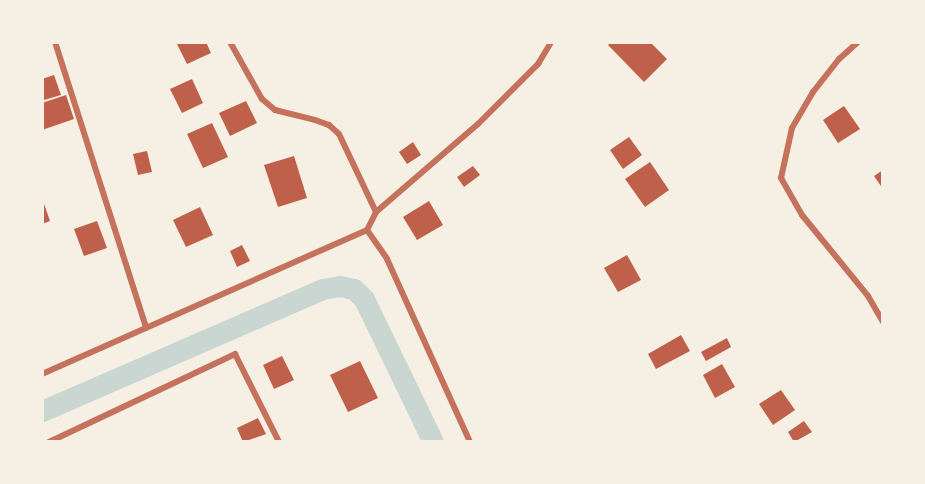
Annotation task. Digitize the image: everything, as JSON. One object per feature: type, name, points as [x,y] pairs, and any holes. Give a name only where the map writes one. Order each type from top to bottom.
[{"type":"street","points":[[55,42],[146,328]]},
{"type":"street","points":[[230,42],[262,99],[275,110],[315,120],[329,126],[339,134],[376,212]]},
{"type":"street","points":[[42,374],[367,230],[376,212],[478,124],[538,64],[551,42]]},
{"type":"street","points":[[858,42],[838,59],[813,92],[792,128],[781,178],[802,215],[868,296],[883,322]]},
{"type":"street","points":[[367,230],[387,259],[470,442]]},
{"type":"street","points":[[52,441],[235,354],[279,442]]},
{"type":"building","points":[[176,42],[206,42],[211,53],[187,64]]},
{"type":"building","points":[[611,42],[650,42],[667,59],[644,82],[608,45]]},
{"type":"building","points":[[54,75],[61,95],[44,100],[42,79]]},
{"type":"building","points":[[192,79],[203,103],[182,113],[170,89]]},
{"type":"building","points":[[66,95],[74,119],[42,130],[42,103]]},
{"type":"building","points":[[246,101],[257,123],[230,136],[219,113]]},
{"type":"building","points":[[844,106],[860,129],[838,143],[823,120]]},
{"type":"building","points":[[212,123],[228,157],[203,168],[187,134]]},
{"type":"building","points":[[629,137],[642,155],[623,169],[610,150]]},
{"type":"building","points":[[413,142],[421,155],[407,164],[399,152]]},
{"type":"building","points":[[147,151],[152,172],[138,175],[133,154]]},
{"type":"building","points":[[294,156],[307,198],[278,207],[264,165]]},
{"type":"building","points":[[650,162],[669,190],[645,207],[625,179]]},
{"type":"building","points":[[473,166],[480,175],[464,187],[457,177]]},
{"type":"building","points":[[883,170],[883,189],[874,176]]},
{"type":"building","points":[[42,198],[50,221],[42,224]]},
{"type":"building","points":[[429,201],[443,225],[417,240],[403,217]]},
{"type":"building","points":[[200,207],[213,235],[186,247],[173,220]]},
{"type":"building","points":[[97,221],[107,248],[84,256],[74,229]]},
{"type":"building","points":[[242,245],[250,261],[237,267],[230,251]]},
{"type":"building","points":[[627,255],[641,280],[618,292],[604,268]]},
{"type":"building","points":[[681,335],[690,351],[656,369],[648,354]]},
{"type":"building","points":[[727,338],[731,347],[706,361],[701,352]]},
{"type":"building","points":[[282,356],[294,380],[274,389],[263,365]]},
{"type":"building","points":[[360,361],[378,398],[348,412],[330,375]]},
{"type":"building","points":[[722,364],[735,387],[715,398],[703,375]]},
{"type":"building","points":[[781,390],[795,410],[773,425],[759,404]]},
{"type":"building","points":[[258,418],[266,434],[243,442],[237,428]]},
{"type":"building","points":[[804,421],[812,432],[794,442],[788,432]]},
{"type":"waterway","points":[[42,411],[322,289],[340,286],[354,289],[364,299],[433,442]]}]
